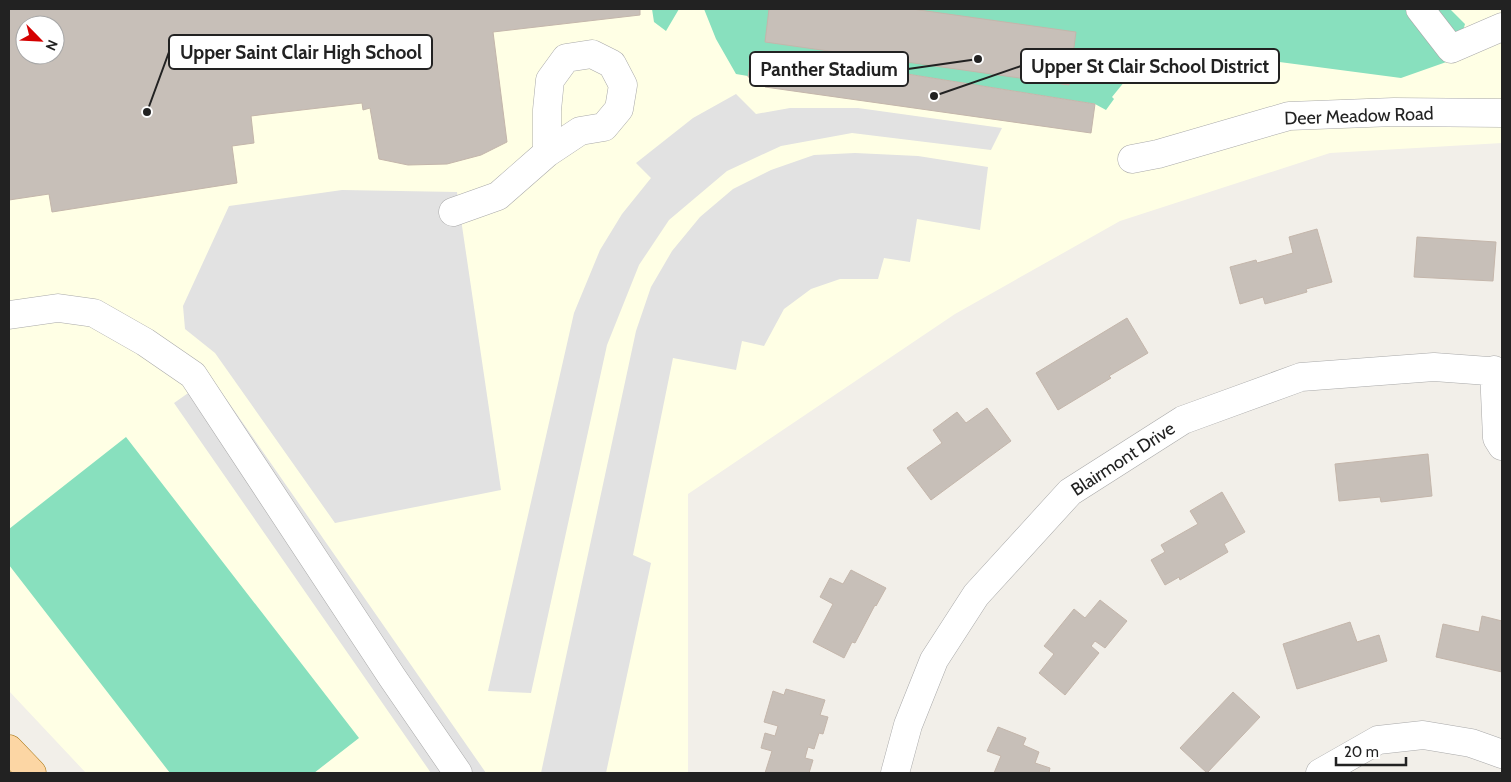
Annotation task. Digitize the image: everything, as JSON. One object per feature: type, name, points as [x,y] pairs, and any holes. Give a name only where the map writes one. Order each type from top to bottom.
[{"type":"main road","points":[[9,749],[32,773]]},
{"type":"street","points":[[1420,9],[1451,49],[1502,27]]},
{"type":"street","name":"Deer Meadow Road","points":[[1132,159],[1158,154],[1289,116],[1394,112],[1502,113]]},
{"type":"street","points":[[453,212],[498,196],[548,153]]},
{"type":"street","points":[[9,315],[58,308],[94,313],[144,342],[194,375],[392,677],[458,773]]},
{"type":"street","name":"Blairmont Drive","points":[[895,773],[908,725],[934,660],[976,595],[1070,492],[1184,420],[1301,377],[1434,367],[1498,371]]},
{"type":"street","points":[[1498,371],[1497,438],[1502,446]]},
{"type":"street","points":[[1320,773],[1378,740],[1423,735],[1472,743],[1502,754]]},
{"type":"shaded area","points":[[9,9],[1498,9],[1502,13],[1502,143],[1330,153],[1120,221],[955,314],[688,494],[688,773],[86,773],[9,691]]},
{"type":"shaded area","points":[[736,94],[756,114],[790,108],[858,108],[1002,128],[991,150],[852,133],[781,146],[727,171],[669,220],[639,265],[607,345],[531,693],[488,691],[574,313],[600,250],[622,214],[651,178],[636,163],[693,118]]},
{"type":"shaded area","points":[[855,153],[918,156],[988,167],[980,230],[917,219],[910,262],[884,258],[878,279],[840,279],[811,289],[784,309],[764,346],[742,341],[736,370],[673,358],[633,555],[651,563],[606,773],[541,773],[636,331],[651,287],[672,251],[700,217],[733,189],[771,170],[814,155]]},
{"type":"shaded area","points":[[342,190],[457,192],[501,490],[335,523],[215,353],[185,329],[183,306],[229,206]]},
{"type":"shaded area","points":[[211,377],[486,773],[431,773],[174,403]]},
{"type":"green space","points":[[652,9],[679,9],[666,31],[654,22]]},
{"type":"green space","points":[[704,9],[1450,9],[1465,24],[1462,34],[1469,54],[1401,78],[1188,50],[1151,49],[1112,97],[1114,99],[1106,110],[1095,104],[782,54],[769,63],[766,79],[736,74],[716,39]]},
{"type":"green space","points":[[126,437],[359,738],[314,773],[170,773],[9,565],[9,529]]},
{"type":"building","points":[[9,9],[640,9],[640,15],[493,32],[507,142],[481,155],[447,164],[408,165],[379,159],[370,108],[363,110],[362,103],[251,116],[254,143],[232,146],[237,183],[52,212],[49,194],[9,200]]},
{"type":"building","points":[[769,9],[912,9],[1076,32],[1069,85],[765,42]]},
{"type":"building","points":[[752,53],[766,55],[763,79],[748,77]]},
{"type":"building","points":[[782,54],[1095,104],[1091,133],[765,87],[769,63]]},
{"type":"building","points":[[1317,229],[1332,282],[1306,289],[1307,292],[1265,304],[1263,297],[1240,304],[1230,267],[1256,260],[1257,263],[1293,253],[1289,237]]},
{"type":"building","points":[[1417,237],[1496,242],[1493,281],[1414,277]]},
{"type":"building","points":[[1127,318],[1148,353],[1058,410],[1036,373]]},
{"type":"building","points":[[987,408],[1011,441],[931,500],[907,468],[942,443],[933,430],[957,412],[966,423]]},
{"type":"building","points":[[1428,454],[1432,496],[1381,502],[1380,497],[1339,501],[1335,464]]},
{"type":"building","points":[[1222,492],[1245,532],[1224,544],[1228,552],[1180,580],[1179,577],[1165,585],[1151,560],[1165,552],[1161,545],[1198,524],[1190,511]]},
{"type":"building","points":[[851,570],[886,588],[855,643],[852,642],[844,658],[813,642],[833,604],[820,597],[830,578],[843,584]]},
{"type":"building","points":[[1100,600],[1127,621],[1105,648],[1095,641],[1091,646],[1099,653],[1065,695],[1039,673],[1054,654],[1044,646],[1074,609],[1085,618]]},
{"type":"building","points":[[1482,616],[1502,621],[1502,672],[1436,657],[1443,624],[1479,632]]},
{"type":"building","points":[[1350,622],[1357,642],[1379,635],[1387,661],[1297,689],[1283,644]]},
{"type":"building","points":[[786,689],[825,700],[820,715],[828,717],[823,734],[819,733],[814,749],[808,747],[805,758],[813,760],[809,773],[765,773],[772,751],[761,748],[765,733],[775,736],[778,726],[764,722],[773,691],[784,695]]},
{"type":"building","points":[[1233,692],[1260,717],[1207,773],[1180,748]]},
{"type":"building","points":[[998,727],[1026,738],[1023,745],[1039,752],[1035,763],[1050,768],[1049,773],[994,773],[1001,756],[987,751]]},
{"type":"place","name":"Panther Stadium","points":[[978,59]]},
{"type":"place","name":"Upper St Clair School District","points":[[934,96]]},
{"type":"place","name":"Upper Saint Clair High School","points":[[147,112]]}]
